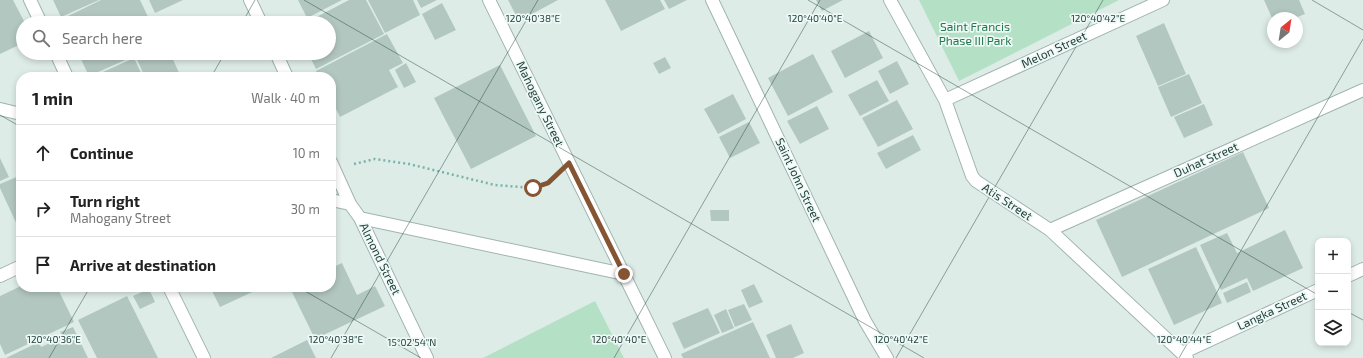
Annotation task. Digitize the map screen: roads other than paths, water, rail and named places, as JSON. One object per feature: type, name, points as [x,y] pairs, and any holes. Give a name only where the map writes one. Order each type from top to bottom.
[{"type":"street","points":[[30,0],[38,16]]},
{"type":"street","points":[[250,0],[258,16]]},
{"type":"street","name":"Mahogany Street","points":[[489,0],[665,358]]},
{"type":"street","name":"Saint John Street","points":[[712,0],[865,321],[887,358]]},
{"type":"street","name":"Atis Street","points":[[890,0],[945,100],[972,176],[976,181],[1050,230],[1184,355]]},
{"type":"street","name":"Melon Street","points":[[945,100],[1163,0]]},
{"type":"street","points":[[59,60],[65,72]]},
{"type":"street","points":[[279,60],[285,72]]},
{"type":"street","name":"Duhat Street","points":[[1050,230],[1363,90]]},
{"type":"street","points":[[0,109],[16,113]]},
{"type":"street","name":"Almond Street","points":[[336,172],[350,204],[360,218],[427,358]]},
{"type":"street","points":[[336,201],[350,204]]},
{"type":"street","points":[[360,218],[624,274]]},
{"type":"street","points":[[0,276],[16,268]]},
{"type":"street","points":[[1351,275],[1363,269]]},
{"type":"street","name":"Langka Street","points":[[1184,355],[1315,291]]},
{"type":"street","points":[[171,292],[204,358]]},
{"type":"park label","name":"Saint Francis Phase III Park","points":[[975,34]]}]
